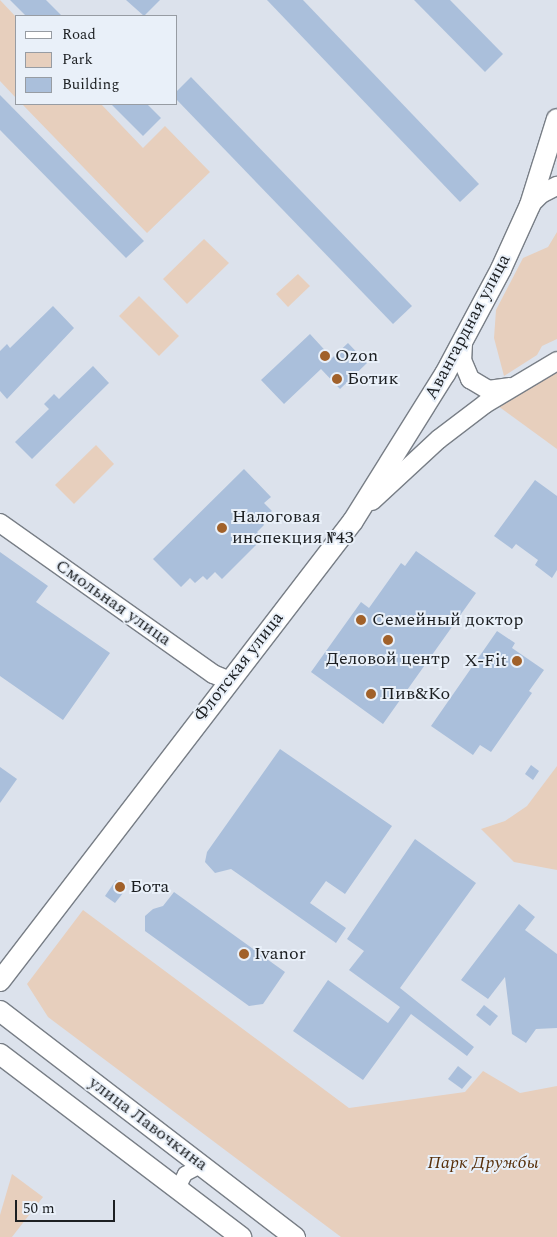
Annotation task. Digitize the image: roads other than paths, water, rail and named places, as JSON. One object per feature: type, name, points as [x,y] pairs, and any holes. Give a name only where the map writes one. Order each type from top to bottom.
[{"type":"main road","name":"Авангардная улица","points":[[353,521],[463,343],[530,205],[557,119]]},
{"type":"main road","name":"Флотская улица","points":[[0,981],[228,680],[353,521]]},
{"type":"main road","name":"улица Лавочкина","points":[[0,1011],[295,1237]]},
{"type":"main road","name":"улица Лавочкина","points":[[0,1054],[241,1237]]},
{"type":"street","points":[[530,205],[541,194],[557,186]]},
{"type":"street","name":"Флотская улица","points":[[463,343],[462,360],[470,379],[488,390],[512,387]]},
{"type":"street","name":"Флотская улица","points":[[353,521],[439,439],[512,387],[557,361]]},
{"type":"street","name":"Смольная улица","points":[[0,523],[213,674],[228,680]]},
{"type":"street","points":[[186,1195],[180,1184],[185,1174],[198,1168],[206,1169]]},
{"type":"place","name":"Ozon","points":[[325,356]]},
{"type":"place","name":"Ботик","points":[[337,379]]},
{"type":"place","name":"Налоговая инспекция №43","points":[[222,528]]},
{"type":"place","name":"Семейный доктор","points":[[361,620]]},
{"type":"place","name":"Деловой центр","points":[[388,640]]},
{"type":"place","name":"X-Fit","points":[[517,661]]},
{"type":"place","name":"Пив&Ко","points":[[371,694]]},
{"type":"place","name":"Бота","points":[[120,887]]},
{"type":"place","name":"Ivanor","points":[[244,954]]},
{"type":"park label","name":"Парк Дружбы","points":[[483,1163]]}]
